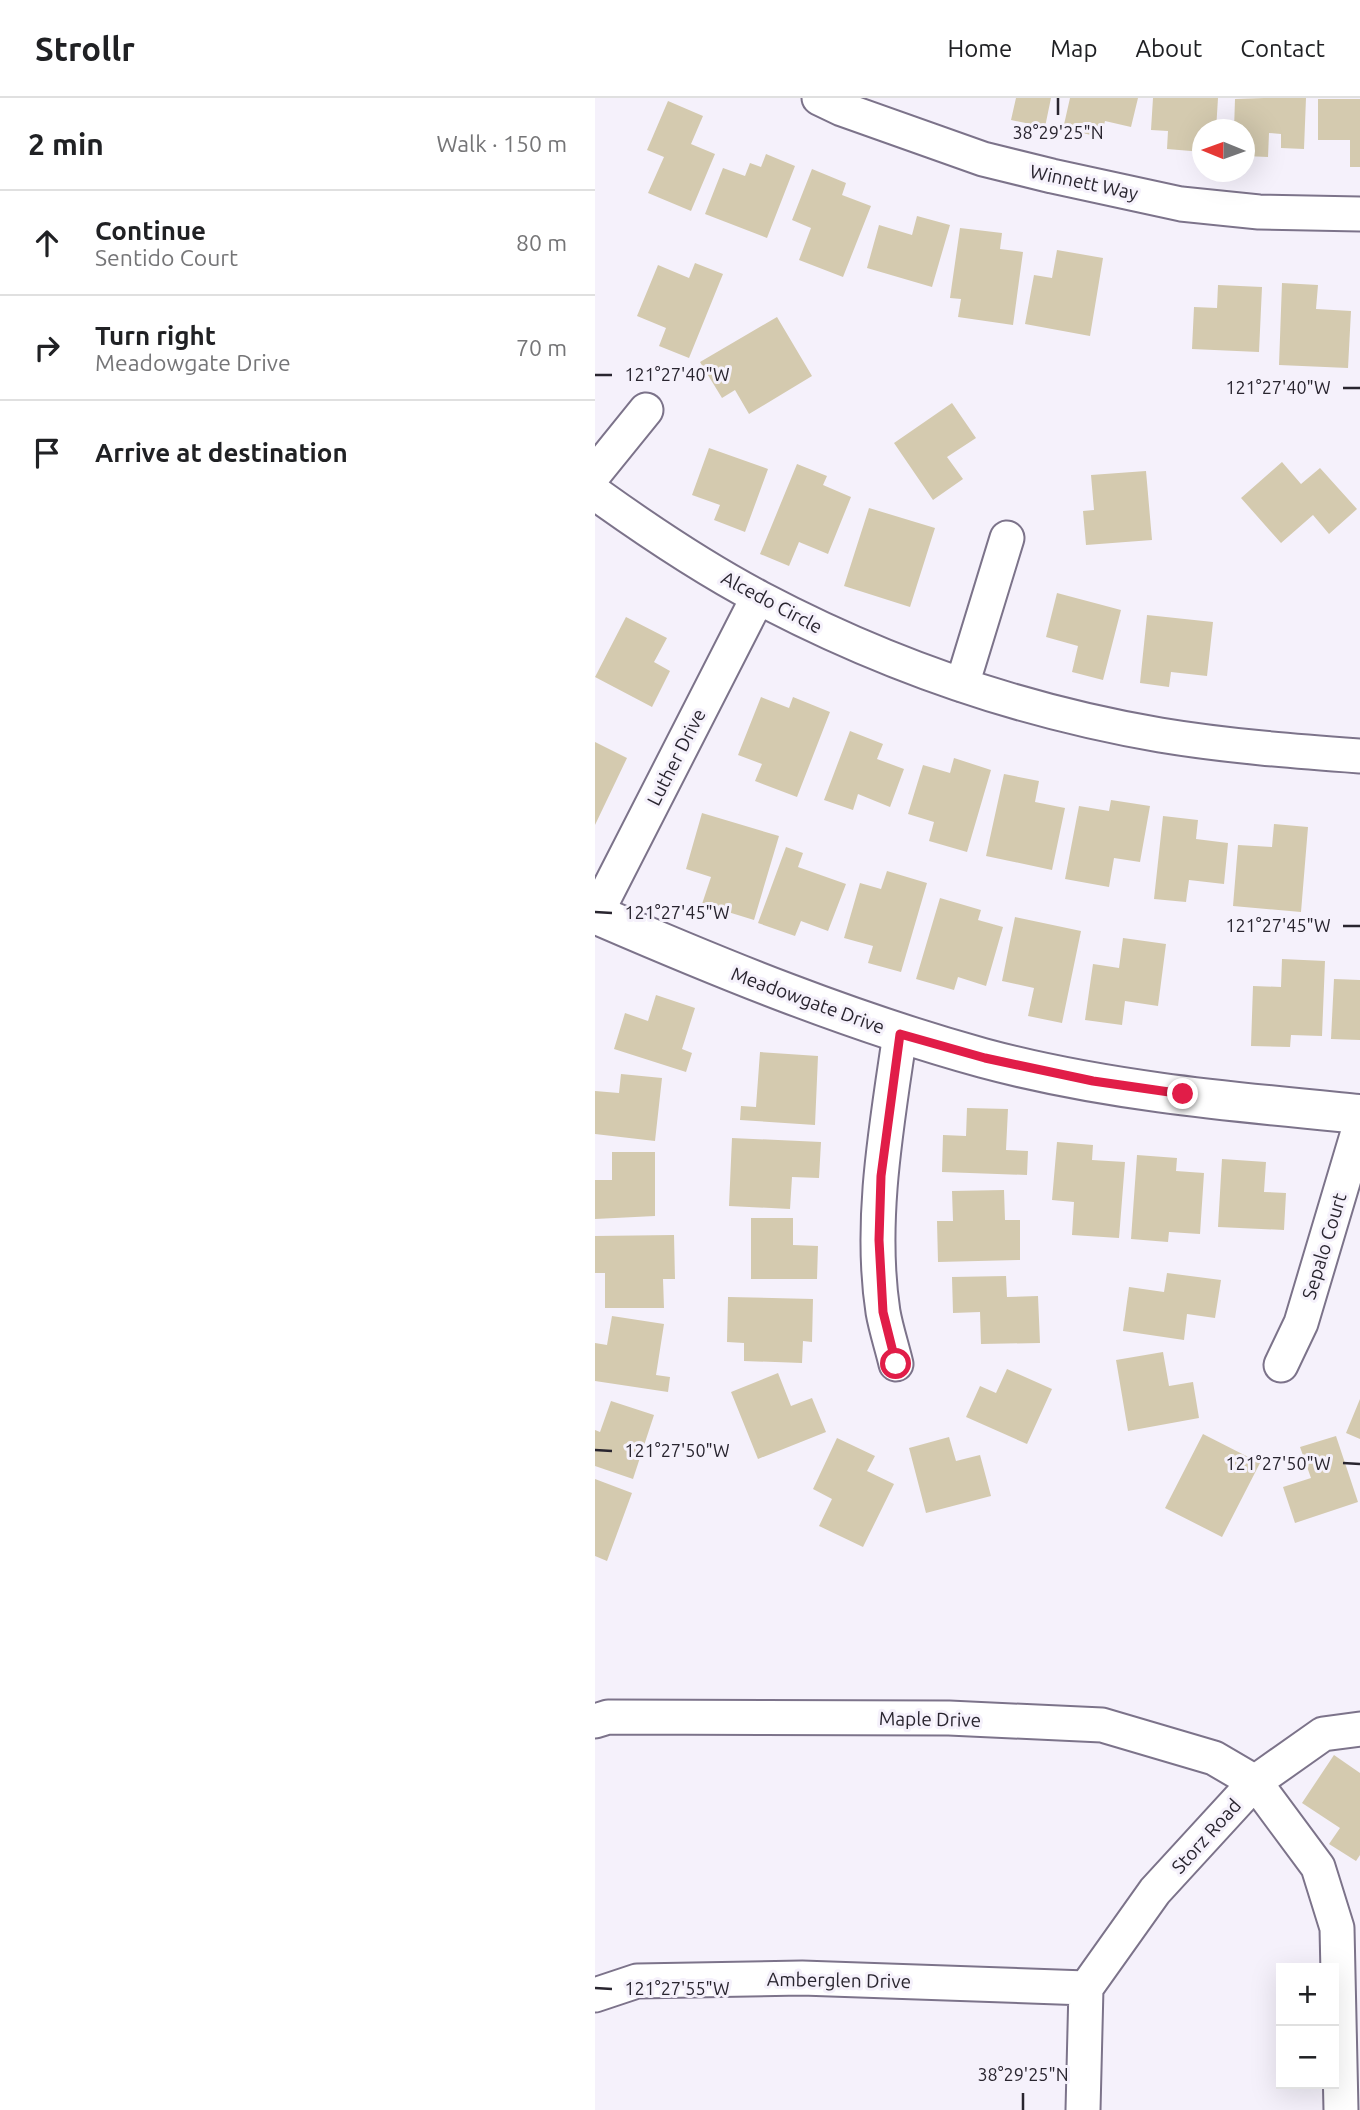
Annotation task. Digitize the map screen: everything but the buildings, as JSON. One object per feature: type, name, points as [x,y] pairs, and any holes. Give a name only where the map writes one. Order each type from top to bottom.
[{"type":"street","name":"Winnett Way","points":[[819,98],[983,159],[1077,182],[1181,204],[1259,212],[1360,214]]},
{"type":"street","points":[[595,473],[646,410]]},
{"type":"street","name":"Alcedo Circle","points":[[595,493],[665,542],[758,597],[827,632],[962,685],[1068,716],[1160,735],[1252,747],[1360,756]]},
{"type":"street","points":[[962,685],[1007,538]]},
{"type":"street","name":"Luther Drive","points":[[595,915],[758,597]]},
{"type":"street","name":"Meadowgate Drive","points":[[595,915],[796,998],[900,1034],[985,1058],[1093,1081],[1237,1102],[1360,1114]]},
{"type":"street","points":[[896,1364],[883,1312],[879,1240],[881,1176],[900,1034]]},
{"type":"street","name":"Sepalo Court","points":[[1281,1365],[1301,1323],[1360,1125]]},
{"type":"street","name":"Maple Drive","points":[[595,1721],[608,1717],[949,1718],[1102,1725],[1214,1758],[1255,1782]]},
{"type":"street","name":"Storz Road","points":[[1086,1988],[1155,1891],[1255,1782],[1324,1734],[1360,1729]]},
{"type":"street","points":[[1255,1782],[1318,1867],[1337,1928],[1341,2110]]},
{"type":"street","name":"Amberglen Drive","points":[[595,1995],[637,1981],[802,1978],[1086,1988]]},
{"type":"street","points":[[1083,2110],[1086,1988]]},
{"type":"route","points":[[896,1364],[883,1312],[879,1240],[881,1176],[900,1034],[985,1058],[1093,1081],[1183,1094]]}]
